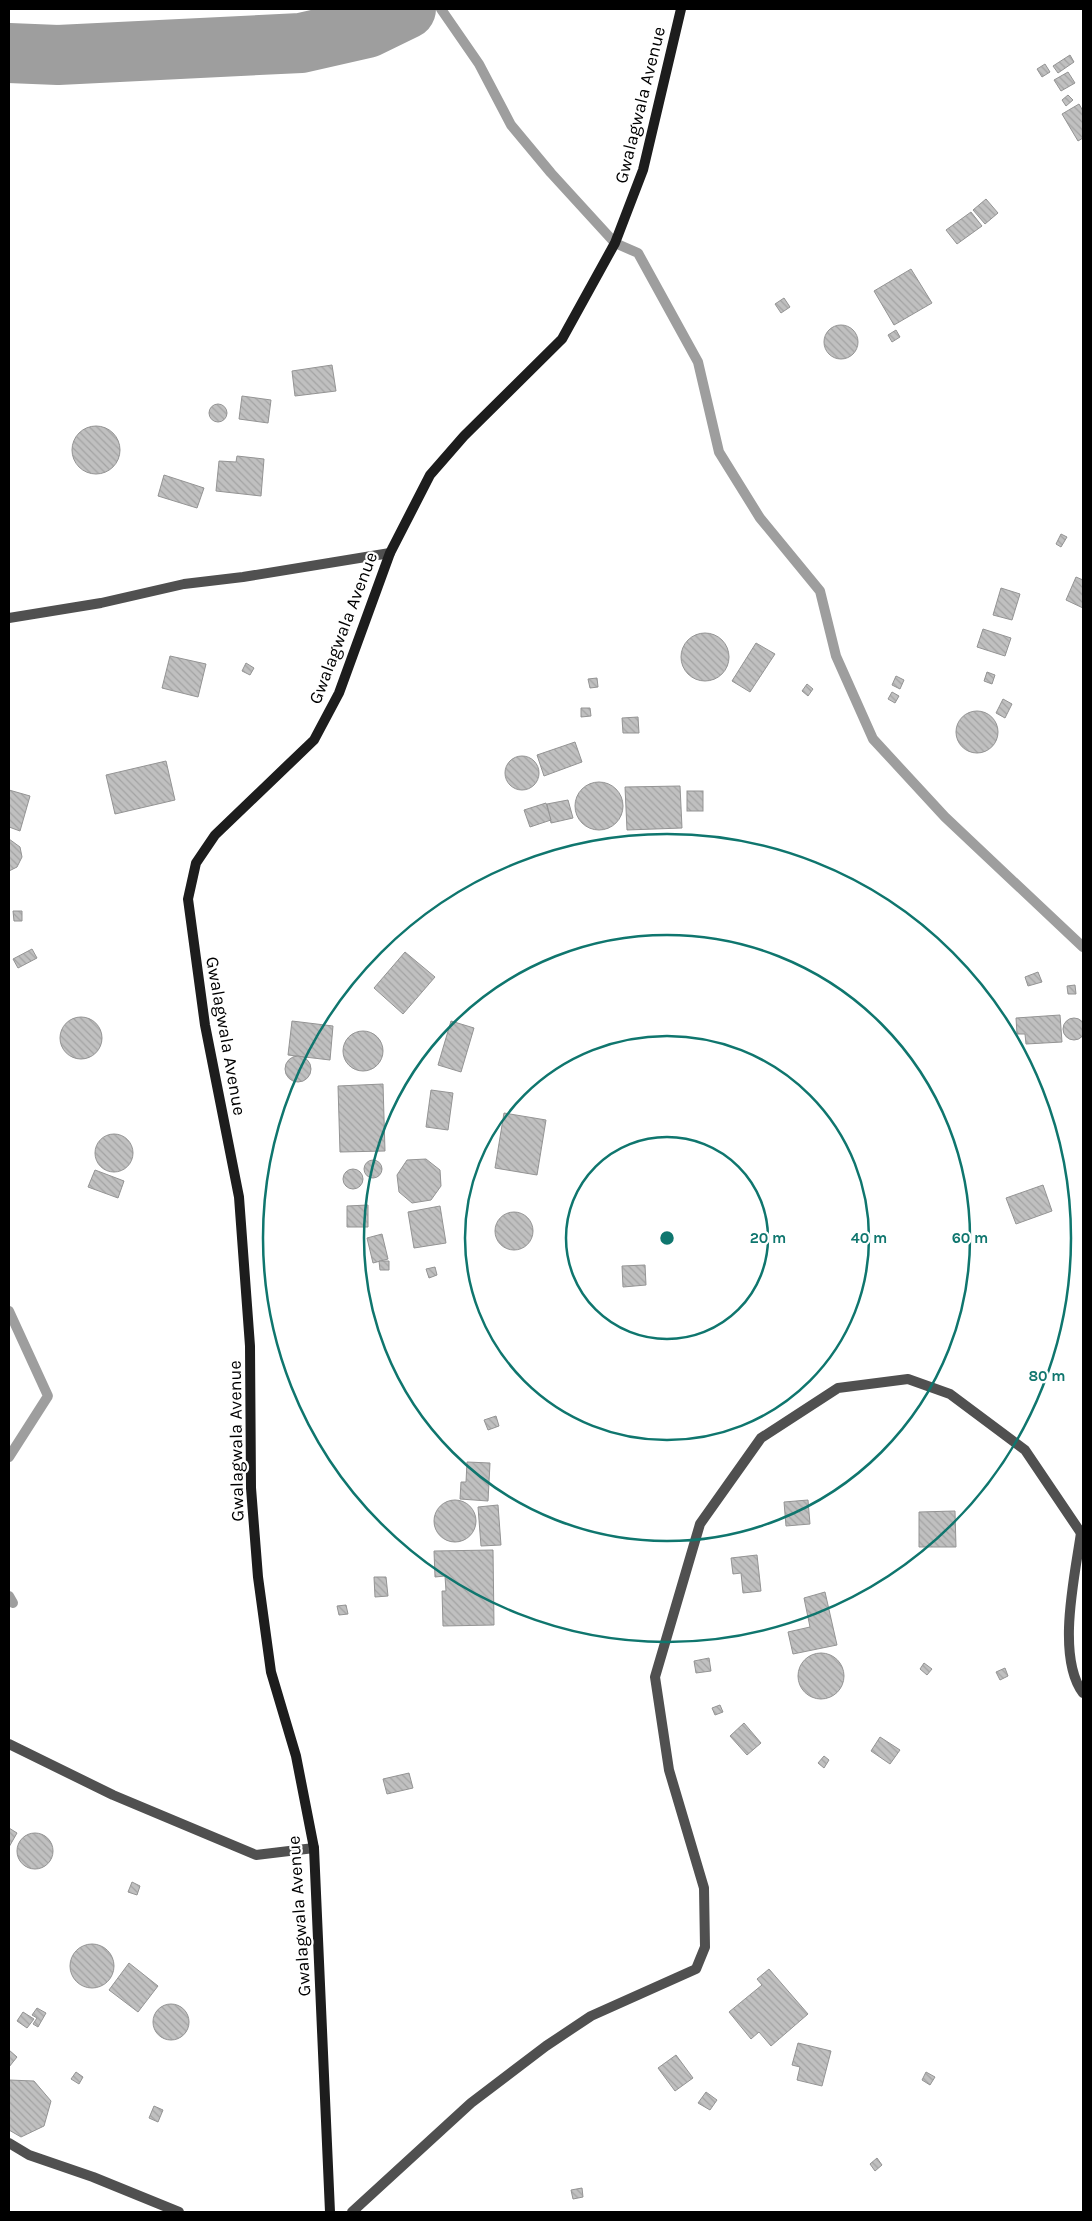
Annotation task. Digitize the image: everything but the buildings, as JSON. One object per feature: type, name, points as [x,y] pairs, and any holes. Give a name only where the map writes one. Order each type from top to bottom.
[{"type":"street","name":"Gwalagwala Avenue","points":[[330,2212],[314,1848],[296,1756],[271,1672],[258,1577],[251,1488],[250,1346],[239,1197],[205,1025],[188,899],[196,863],[215,835],[314,740],[339,693],[390,553],[430,475],[464,436],[562,339],[615,243],[643,170],[681,9]]},
{"type":"street","points":[[9,618],[102,603],[184,584],[243,577],[390,553]]},
{"type":"street","points":[[352,2212],[471,2103],[546,2046],[591,2016],[696,1969],[705,1947],[704,1888],[669,1770],[655,1677],[700,1524],[761,1438],[838,1388],[908,1379],[950,1394],[1025,1450],[1082,1532],[1071,1605],[1068,1650],[1079,1687],[1083,1692]]},
{"type":"street","points":[[9,1744],[113,1795],[256,1855],[314,1848]]},
{"type":"street","points":[[9,2142],[28,2156],[94,2177],[179,2212]]},
{"type":"waterway","points":[[9,53],[58,55],[301,43],[367,28],[406,9]]},
{"type":"waterway","points":[[441,9],[479,64],[511,125],[551,173],[615,243],[638,253],[698,362],[719,452],[760,518],[820,591],[836,656],[873,739],[945,817],[1083,947]]},
{"type":"waterway","points":[[9,1311],[48,1396],[9,1457]]},
{"type":"waterway","points":[[9,1596],[13,1603]]}]
